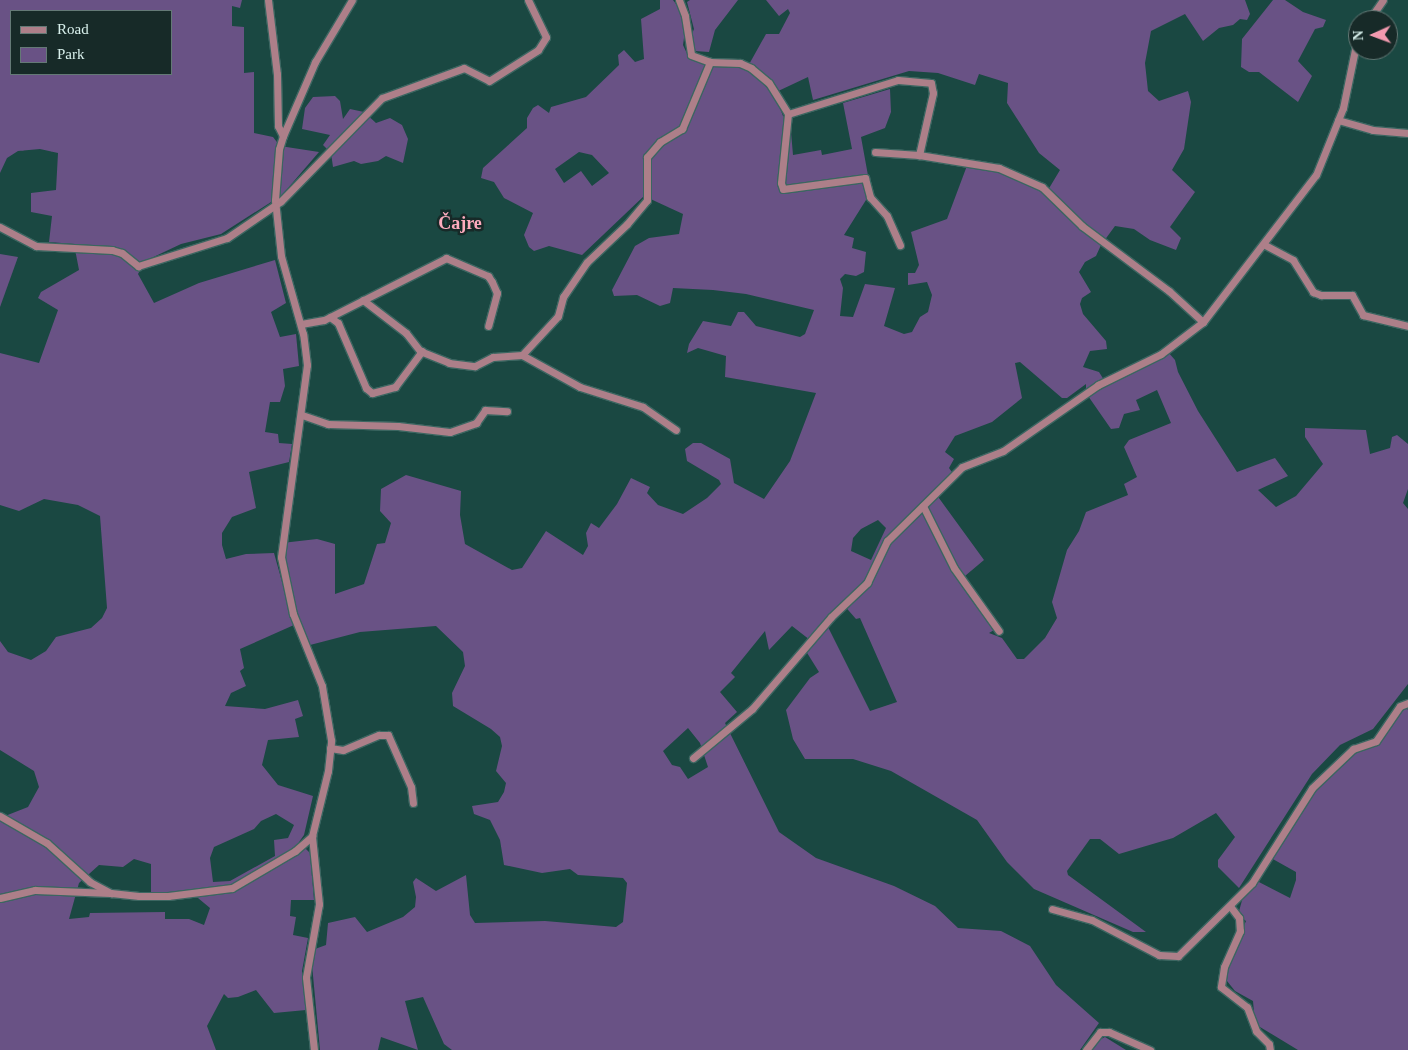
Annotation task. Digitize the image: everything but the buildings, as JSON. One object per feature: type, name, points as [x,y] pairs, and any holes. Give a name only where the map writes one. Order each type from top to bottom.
[{"type":"street","points":[[268,0],[277,74],[278,126],[283,136]]},
{"type":"street","points":[[314,1050],[306,977],[319,904],[312,836],[330,748],[322,686],[293,614],[281,557],[302,414],[306,365],[300,324],[281,256],[275,205],[279,149],[283,136],[316,62],[352,0]]},
{"type":"street","points":[[0,227],[36,246],[112,250],[143,266],[227,238],[275,205],[382,98],[464,68],[489,81],[538,50],[546,37],[528,0]]},
{"type":"street","points":[[679,0],[688,30],[690,53],[710,62],[740,63],[751,68],[769,82],[788,114],[781,183],[783,189],[865,178],[870,197],[887,216],[900,245]]},
{"type":"street","points":[[693,758],[752,709],[841,606],[867,583],[888,541],[962,467],[1003,451],[1098,385],[1161,354],[1203,322],[1265,244],[1316,175],[1338,120],[1352,60]]},
{"type":"street","points":[[522,355],[558,316],[563,297],[587,262],[627,224],[646,200],[647,157],[660,142],[682,129],[710,62]]},
{"type":"street","points":[[788,114],[898,80],[921,79],[931,83],[933,93],[919,155]]},
{"type":"street","points":[[1338,120],[1373,130],[1408,133]]},
{"type":"street","points":[[876,152],[919,155],[999,168],[1042,187],[1090,233],[1147,274],[1203,322]]},
{"type":"street","points":[[1265,244],[1293,260],[1313,292],[1321,296],[1352,295],[1363,315],[1408,326]]},
{"type":"street","points":[[300,324],[313,324],[330,317],[446,258],[488,276],[492,282],[497,293],[488,326]]},
{"type":"street","points":[[363,300],[406,333],[422,351],[464,367],[475,366],[504,355],[522,355],[580,387],[643,407],[676,430]]},
{"type":"street","points":[[330,317],[338,323],[366,388],[372,393],[396,387],[422,351]]},
{"type":"street","points":[[302,414],[328,424],[398,426],[450,432],[476,423],[485,410],[507,411]]},
{"type":"street","points":[[923,506],[954,568],[999,631]]},
{"type":"street","points":[[1052,909],[1092,920],[1159,955],[1173,958],[1230,906],[1252,883],[1312,788],[1353,749],[1376,741],[1400,706],[1408,703]]},
{"type":"street","points":[[330,748],[343,750],[379,735],[388,735],[411,787],[413,803]]},
{"type":"street","points":[[0,816],[38,836],[81,875],[111,893]]},
{"type":"street","points":[[0,898],[35,890],[168,896],[232,888],[295,851],[312,836]]},
{"type":"street","points":[[1230,906],[1239,918],[1240,932],[1224,967],[1221,987],[1247,1007],[1256,1032],[1269,1044],[1270,1050]]},
{"type":"street","points":[[1086,1050],[1100,1032],[1109,1032],[1150,1050]]},
{"type":"green space","points":[[0,0],[242,0],[240,8],[232,6],[232,26],[244,27],[244,73],[254,72],[254,133],[273,137],[280,146],[319,152],[282,195],[221,234],[181,244],[145,261],[138,274],[154,303],[199,283],[275,260],[286,303],[271,312],[280,337],[296,334],[299,366],[283,369],[285,386],[280,402],[270,402],[265,432],[278,434],[279,443],[292,444],[289,462],[249,472],[256,508],[232,517],[222,533],[222,545],[226,559],[246,554],[274,553],[294,625],[240,649],[244,668],[240,671],[246,686],[231,693],[225,706],[265,709],[298,700],[303,716],[295,719],[299,737],[268,740],[262,765],[278,785],[313,796],[304,835],[299,842],[310,853],[314,900],[291,900],[290,916],[296,917],[293,935],[308,938],[302,971],[306,1010],[274,1013],[256,990],[238,997],[228,998],[224,994],[207,1026],[216,1050],[0,1050],[0,818],[28,807],[39,787],[34,771],[0,750],[0,641],[8,652],[31,660],[46,651],[56,637],[91,628],[102,618],[107,608],[100,516],[78,505],[44,499],[19,511],[0,505],[0,353],[39,363],[58,310],[38,298],[41,292],[79,270],[74,244],[49,242],[52,216],[31,212],[31,193],[56,190],[58,153],[40,149],[18,151],[7,158],[0,173]],"holes":[[[276,814],[294,825],[288,838],[274,840],[275,856],[230,881],[213,882],[210,858],[214,847],[254,829],[261,821]],[[134,859],[151,864],[151,893],[184,894],[198,898],[210,908],[204,925],[189,919],[165,919],[165,912],[90,913],[89,917],[69,919],[79,883],[99,865],[123,867]]]},
{"type":"green space","points":[[660,0],[673,0],[679,8],[685,31],[683,45],[689,58],[703,62],[710,59],[747,68],[766,34],[779,34],[790,13],[788,9],[779,16],[766,0],[1245,0],[1250,14],[1247,20],[1240,19],[1233,25],[1219,28],[1203,41],[1185,14],[1151,31],[1145,63],[1148,91],[1159,101],[1188,91],[1191,102],[1184,149],[1172,170],[1195,192],[1170,227],[1181,238],[1176,250],[1150,240],[1134,229],[1115,226],[1104,241],[1048,190],[1060,170],[1039,153],[1007,103],[1008,83],[979,74],[975,85],[938,73],[909,71],[813,100],[808,77],[774,93],[783,116],[790,120],[793,155],[821,150],[822,155],[852,149],[843,103],[890,89],[891,112],[885,128],[861,137],[871,192],[844,235],[854,238],[852,248],[866,252],[864,272],[856,276],[845,274],[840,279],[843,288],[840,316],[853,317],[865,284],[895,288],[884,326],[904,334],[912,332],[920,317],[928,312],[932,295],[927,282],[908,285],[908,273],[915,273],[919,265],[911,232],[947,219],[968,163],[987,166],[1045,193],[1101,245],[1096,256],[1085,262],[1079,272],[1091,292],[1082,298],[1080,304],[1083,314],[1106,341],[1107,349],[1090,351],[1083,367],[1099,372],[1104,380],[1148,365],[1168,352],[1175,360],[1178,372],[1198,411],[1237,472],[1275,458],[1288,476],[1258,490],[1276,507],[1296,496],[1323,464],[1305,437],[1305,428],[1366,430],[1370,454],[1390,448],[1392,437],[1397,435],[1408,444],[1408,489],[1403,503],[1408,509],[1408,684],[1373,729],[1340,745],[1312,774],[1239,888],[1218,867],[1218,860],[1235,837],[1216,813],[1173,838],[1119,854],[1100,839],[1090,839],[1067,871],[1068,875],[1146,932],[1133,932],[1034,889],[1007,862],[977,820],[891,771],[853,759],[805,759],[793,739],[786,710],[810,678],[819,672],[804,648],[810,640],[792,626],[769,650],[765,631],[731,673],[735,677],[720,692],[737,712],[725,723],[779,832],[816,858],[894,886],[935,906],[958,928],[1001,931],[1030,946],[1056,985],[1099,1023],[1080,1050],[452,1050],[444,1044],[423,997],[405,1001],[418,1050],[381,1037],[378,1050],[320,1050],[312,965],[315,949],[326,945],[328,923],[355,917],[367,932],[403,917],[415,907],[416,897],[413,882],[416,878],[436,891],[466,875],[470,915],[475,923],[545,921],[616,927],[623,922],[627,883],[623,878],[578,875],[570,869],[542,873],[504,865],[500,840],[490,820],[474,814],[472,806],[498,802],[504,792],[506,783],[496,771],[502,746],[500,737],[491,729],[453,706],[452,693],[465,666],[463,652],[436,626],[360,632],[310,645],[295,610],[282,543],[317,539],[335,544],[335,594],[364,584],[377,544],[385,543],[391,523],[380,511],[381,489],[406,475],[461,491],[460,515],[465,544],[512,570],[522,568],[546,531],[583,555],[588,546],[586,533],[591,523],[599,528],[617,504],[631,478],[650,487],[647,493],[658,505],[683,514],[707,498],[721,484],[719,480],[687,461],[685,449],[693,443],[701,443],[730,459],[734,483],[764,499],[790,461],[816,393],[725,377],[726,356],[698,348],[687,353],[689,344],[703,321],[731,326],[738,312],[744,312],[756,326],[800,337],[805,334],[814,310],[746,294],[713,290],[673,288],[670,303],[660,306],[637,295],[614,296],[612,290],[635,246],[649,238],[679,234],[683,214],[644,196],[582,255],[549,246],[534,251],[529,247],[524,235],[533,213],[504,198],[494,182],[481,178],[483,168],[527,128],[527,118],[533,108],[538,105],[549,113],[551,107],[586,97],[619,65],[618,55],[624,50],[635,62],[644,59],[641,19],[660,9]],"holes":[[[579,152],[592,155],[609,173],[592,186],[581,171],[564,183],[555,169]],[[1020,362],[1062,398],[1067,398],[1086,384],[1086,393],[1111,429],[1119,428],[1124,414],[1140,410],[1136,400],[1157,390],[1171,423],[1129,440],[1124,447],[1137,477],[1124,484],[1128,495],[1086,512],[1079,531],[1067,550],[1052,602],[1057,618],[1045,638],[1024,659],[1017,659],[1002,638],[989,633],[994,630],[959,581],[984,560],[936,494],[954,475],[949,468],[954,459],[945,452],[955,436],[992,422],[1022,398],[1015,363]],[[878,520],[886,528],[871,560],[851,551],[853,538],[861,529]],[[842,603],[856,619],[860,618],[897,702],[870,711],[825,621]],[[688,728],[700,743],[708,767],[688,779],[680,767],[672,765],[663,751]]]},
{"type":"green space","points":[[690,0],[738,0],[715,30],[709,52],[695,51],[690,39],[694,29],[687,2]]},
{"type":"green space","points":[[1273,0],[1285,0],[1303,12],[1326,20],[1323,27],[1315,29],[1298,61],[1312,76],[1298,102],[1259,72],[1249,72],[1241,67],[1242,39]]},
{"type":"green space","points":[[335,96],[340,101],[343,119],[350,109],[364,112],[376,123],[390,118],[402,125],[408,139],[403,163],[386,156],[378,161],[361,164],[354,161],[333,167],[331,153],[323,145],[330,135],[302,129],[305,108],[313,97]]},
{"type":"green space","points":[[0,254],[18,257],[0,307]]},
{"type":"green space","points":[[1404,704],[1408,710],[1408,1050],[1298,1050],[1255,1024],[1253,1001],[1235,991],[1227,981],[1227,964],[1246,921],[1238,915],[1244,893],[1255,880],[1290,898],[1296,880],[1296,872],[1271,858],[1324,772],[1353,746],[1377,737]]},
{"type":"green space","points":[[1105,1037],[1126,1050],[1090,1050],[1095,1042]]},
{"type":"district","name":"Čajre","points":[[460,223]]}]
